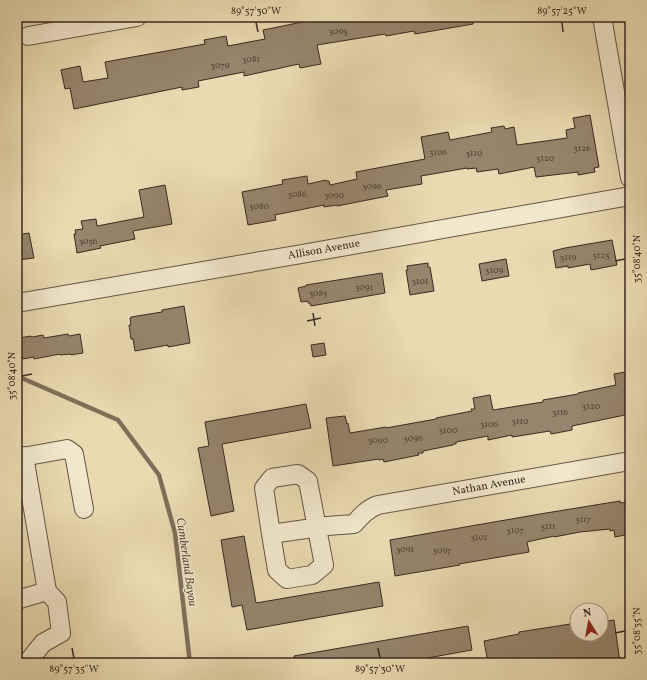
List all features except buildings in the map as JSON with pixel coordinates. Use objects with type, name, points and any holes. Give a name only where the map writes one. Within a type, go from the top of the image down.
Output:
[{"type":"street","points":[[28,36],[137,17]]},
{"type":"street","points":[[602,17],[630,178]]},
{"type":"street","name":"Allison Avenue","points":[[17,303],[630,196]]},
{"type":"street","points":[[26,663],[43,644],[61,633],[57,602],[47,591],[20,457],[67,449],[74,454],[84,509]]},
{"type":"street","name":"Nathan Avenue","points":[[317,527],[354,524],[362,514],[378,505],[630,461]]},
{"type":"street","points":[[298,474],[308,481],[324,565],[312,575],[287,578],[277,570],[271,534],[264,488],[272,478],[298,474]]},
{"type":"street","points":[[271,534],[317,527]]},
{"type":"street","points":[[17,600],[47,591]]},
{"type":"waterway","name":"Cumberland Bayou","points":[[17,376],[118,420],[159,475],[175,533],[190,663]]}]
